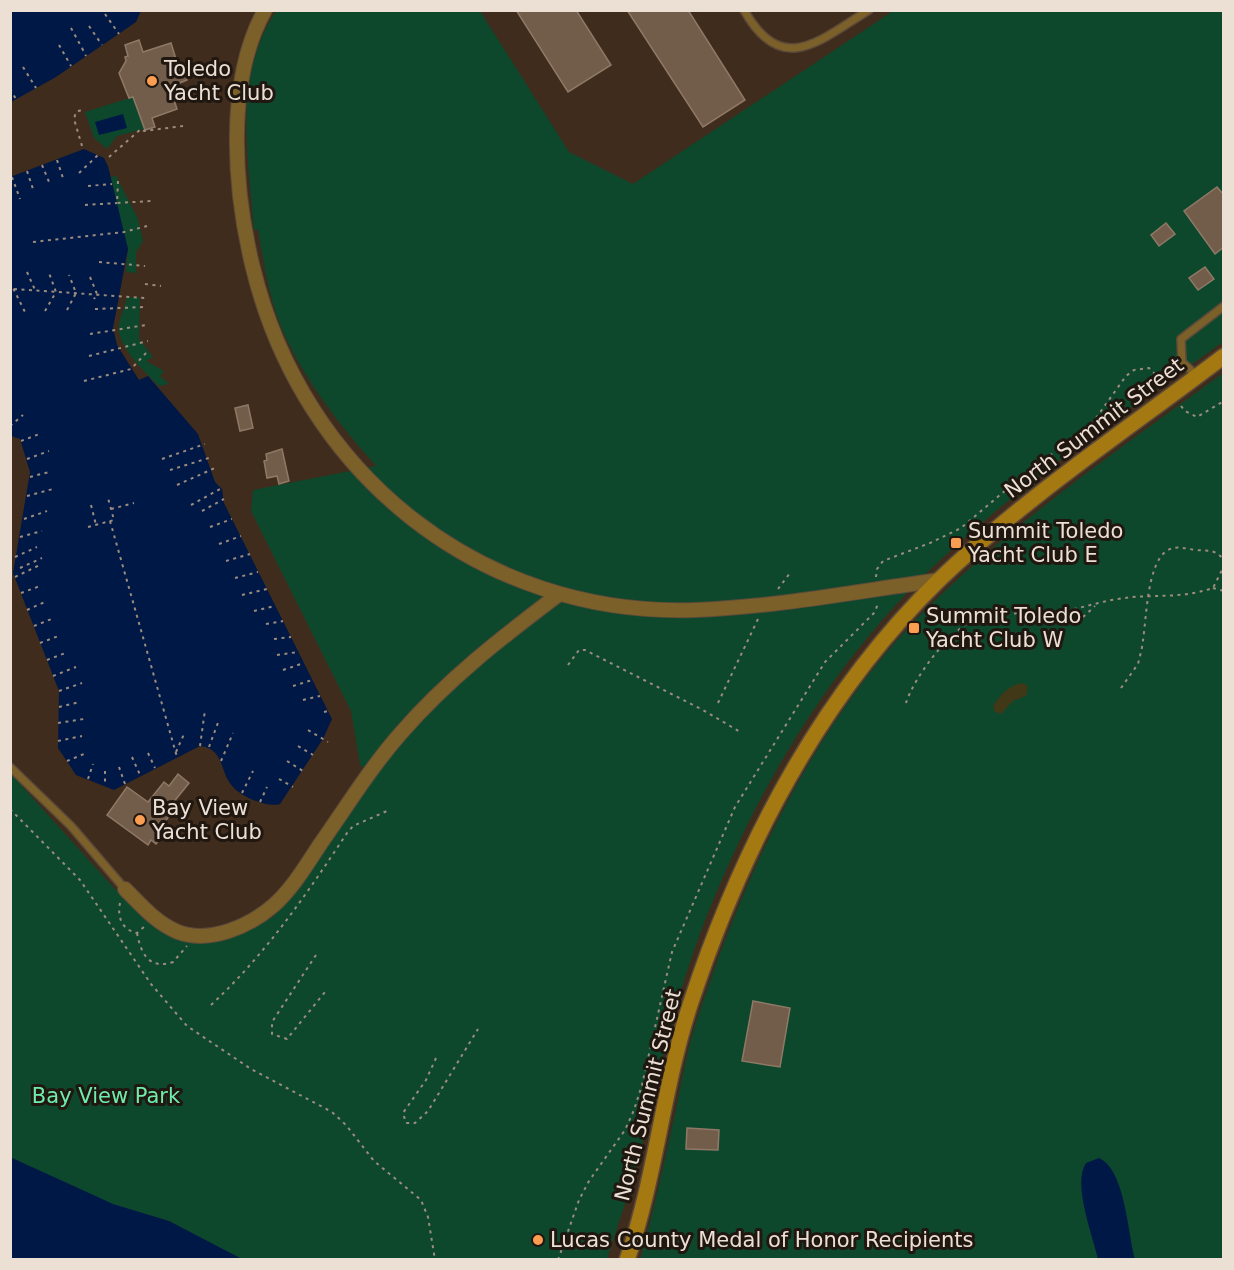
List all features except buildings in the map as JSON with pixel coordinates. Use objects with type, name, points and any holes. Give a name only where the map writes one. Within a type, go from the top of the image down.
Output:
[{"type":"main road","name":"North Summit Street","points":[[627,1260],[638,1225],[678,1041],[732,890],[778,795],[817,729],[870,657],[940,580],[1059,478],[1224,356]]},
{"type":"street","points":[[265,10],[252,37],[240,82],[237,110],[245,228],[257,286],[267,317],[295,380],[311,408],[350,460],[405,514],[456,550],[488,567],[558,595],[622,606],[694,610],[769,603],[940,580]]},
{"type":"street","points":[[125,889],[152,916],[178,932],[193,936],[208,936],[235,928],[262,914],[276,904],[298,878],[383,754],[417,714],[472,661],[558,595]]},
{"type":"lane","points":[[744,10],[756,31],[770,43],[791,49],[811,46],[869,10]]},
{"type":"lane","points":[[1197,376],[1182,362],[1181,339],[1224,306]]},
{"type":"lane","points":[[10,767],[70,826],[125,889]]},
{"type":"path","points":[[105,14],[119,34]]},
{"type":"path","points":[[89,26],[102,45]]},
{"type":"path","points":[[70,28],[87,56]]},
{"type":"path","points":[[59,45],[71,66]]},
{"type":"path","points":[[23,67],[36,88]]},
{"type":"path","points":[[10,89],[16,99]]},
{"type":"path","points":[[82,146],[74,117],[76,112],[84,109]]},
{"type":"path","points":[[109,157],[141,129],[183,126]]},
{"type":"path","points":[[79,173],[98,155]]},
{"type":"path","points":[[57,160],[63,178]]},
{"type":"path","points":[[42,165],[48,182]]},
{"type":"path","points":[[27,171],[33,189]]},
{"type":"path","points":[[12,177],[20,199]]},
{"type":"path","points":[[117,203],[118,181]]},
{"type":"path","points":[[88,186],[112,184]]},
{"type":"path","points":[[85,205],[151,201]]},
{"type":"path","points":[[33,242],[124,232],[147,226]]},
{"type":"path","points":[[99,262],[145,266]]},
{"type":"path","points":[[27,272],[35,290]]},
{"type":"path","points":[[49,273],[56,291]]},
{"type":"path","points":[[67,310],[76,293],[69,275]]},
{"type":"path","points":[[90,277],[97,294]]},
{"type":"path","points":[[10,282],[27,314]]},
{"type":"path","points":[[145,284],[161,286]]},
{"type":"path","points":[[14,289],[145,298]]},
{"type":"path","points":[[45,311],[56,291]]},
{"type":"path","points":[[94,299],[97,294]]},
{"type":"path","points":[[95,309],[144,307]]},
{"type":"path","points":[[90,334],[146,325]]},
{"type":"path","points":[[89,356],[148,341]]},
{"type":"path","points":[[84,381],[131,369],[147,352]]},
{"type":"path","points":[[558,1260],[579,1200],[626,1130],[634,1110],[642,1085],[672,952],[726,827],[758,766],[825,662],[875,612],[878,606],[877,569],[883,561],[962,528],[1026,473],[1091,425],[1126,376],[1134,370],[1141,368],[1155,372],[1185,411],[1197,417],[1224,401]]},
{"type":"path","points":[[10,426],[23,416]]},
{"type":"path","points":[[21,441],[42,433]]},
{"type":"path","points":[[162,459],[205,444]]},
{"type":"path","points":[[27,459],[49,451]]},
{"type":"path","points":[[170,470],[212,457]]},
{"type":"path","points":[[177,485],[215,468]]},
{"type":"path","points":[[30,477],[49,472]]},
{"type":"path","points":[[27,496],[53,489]]},
{"type":"path","points":[[191,504],[220,489]]},
{"type":"path","points":[[88,527],[114,520],[108,498]]},
{"type":"path","points":[[202,511],[224,499]]},
{"type":"path","points":[[111,508],[134,502]]},
{"type":"path","points":[[91,505],[96,525]]},
{"type":"path","points":[[24,519],[47,511]]},
{"type":"path","points":[[210,527],[232,519]]},
{"type":"path","points":[[110,521],[177,757]]},
{"type":"path","points":[[20,537],[42,531]]},
{"type":"path","points":[[219,544],[241,536]]},
{"type":"path","points":[[15,556],[37,547]]},
{"type":"path","points":[[1121,688],[1139,659],[1156,562],[1168,550],[1176,547],[1210,550],[1220,555],[1224,561]]},
{"type":"path","points":[[1220,555],[1224,551]]},
{"type":"path","points":[[226,561],[250,554]]},
{"type":"path","points":[[20,568],[42,558]]},
{"type":"path","points":[[15,577],[42,564]]},
{"type":"path","points":[[1213,588],[1224,566]]},
{"type":"path","points":[[235,578],[258,572]]},
{"type":"path","points":[[718,703],[748,636],[790,573]]},
{"type":"path","points":[[21,593],[40,586]]},
{"type":"path","points":[[906,703],[923,670],[958,631],[971,621],[987,617],[1063,612],[1118,599],[1179,596],[1213,588],[1224,591]]},
{"type":"path","points":[[242,595],[267,589]]},
{"type":"path","points":[[27,610],[47,602]]},
{"type":"path","points":[[1083,617],[1097,604]]},
{"type":"path","points":[[254,611],[275,606]]},
{"type":"path","points":[[34,626],[54,618]]},
{"type":"path","points":[[266,624],[283,621]]},
{"type":"path","points":[[40,643],[62,634]]},
{"type":"path","points":[[274,639],[291,637]]},
{"type":"path","points":[[568,664],[579,650],[585,650],[703,710],[742,733]]},
{"type":"path","points":[[47,660],[68,652]]},
{"type":"path","points":[[277,655],[298,652]]},
{"type":"path","points":[[283,670],[304,663]]},
{"type":"path","points":[[53,676],[76,667]]},
{"type":"path","points":[[292,686],[312,680]]},
{"type":"path","points":[[59,691],[82,683]]},
{"type":"path","points":[[303,700],[320,696]]},
{"type":"path","points":[[59,707],[80,702]]},
{"type":"path","points":[[200,746],[205,710]]},
{"type":"path","points":[[58,723],[84,719]]},
{"type":"path","points":[[209,747],[219,720]]},
{"type":"path","points":[[308,730],[328,742]]},
{"type":"path","points":[[221,762],[233,733]]},
{"type":"path","points":[[176,752],[184,734]]},
{"type":"path","points":[[58,741],[81,736]]},
{"type":"path","points":[[298,746],[313,755]]},
{"type":"path","points":[[148,753],[155,768]]},
{"type":"path","points":[[67,761],[84,754]]},
{"type":"path","points":[[132,757],[140,775]]},
{"type":"path","points":[[287,761],[303,771]]},
{"type":"path","points":[[88,779],[93,764]]},
{"type":"path","points":[[119,766],[124,784]]},
{"type":"path","points":[[105,771],[105,786]]},
{"type":"path","points":[[242,793],[253,771]]},
{"type":"path","points":[[279,779],[293,787]]},
{"type":"path","points":[[260,802],[267,787]]},
{"type":"path","points":[[10,808],[72,870],[146,977],[187,1026],[244,1065],[332,1112],[346,1125],[374,1161],[422,1200],[428,1216],[435,1260]]},
{"type":"path","points":[[211,1005],[244,975],[273,941],[353,826],[387,812]]},
{"type":"path","points":[[125,889],[119,909],[121,921],[125,928],[137,933]]},
{"type":"path","points":[[137,933],[152,916]]},
{"type":"path","points":[[137,933],[141,952],[146,960],[157,965],[173,962],[183,954],[193,936]]},
{"type":"path","points":[[316,955],[272,1022],[272,1034],[287,1039],[325,992]]},
{"type":"path","points":[[436,1058],[426,1080],[403,1113],[406,1123],[415,1123],[428,1111],[478,1029]]},
{"type":"green space","name":"Bay View Park","points":[[276,11],[480,11],[569,152],[633,184],[893,11],[1223,11],[1223,342],[1040,475],[970,533],[898,603],[827,690],[796,737],[742,836],[698,939],[673,1017],[637,1164],[607,1259],[208,1259],[11,1191],[11,774],[114,888],[173,934],[198,943],[230,936],[273,917],[373,776],[360,765],[351,711],[251,511],[253,490],[376,466],[323,401],[291,348],[282,329],[267,280],[258,230],[254,230],[247,146],[249,90],[262,36]]},
{"type":"green space","points":[[133,97],[144,129],[117,136],[107,149],[94,138],[85,112]]},
{"type":"green space","points":[[116,176],[138,219],[143,241],[136,252],[136,273],[126,272],[128,249],[110,177]]},
{"type":"green space","points":[[127,297],[140,298],[139,339],[153,357],[146,361],[164,371],[160,376],[169,384],[159,386],[133,358],[122,341],[119,324]]},
{"type":"green space","points":[[1223,373],[1223,1259],[640,1260],[690,1044],[715,967],[760,857],[816,751],[849,701],[885,654],[925,610],[960,577],[1032,515]]},
{"type":"sand","points":[[1022,683],[1028,686],[1026,696],[1013,701],[1001,714],[995,712],[993,706],[1002,694],[1009,688]]},
{"type":"water","points":[[11,10],[141,11],[136,22],[56,77],[11,102]]},
{"type":"water","points":[[123,114],[127,128],[99,135],[95,122]]},
{"type":"water","points":[[84,149],[104,158],[108,166],[128,249],[113,328],[117,345],[139,380],[148,376],[198,434],[215,482],[222,489],[224,503],[332,719],[323,739],[280,804],[262,803],[237,791],[229,781],[218,756],[208,748],[200,746],[114,790],[76,775],[58,748],[59,691],[13,573],[30,472],[20,439],[11,436],[10,177]]},
{"type":"water","points":[[10,1157],[113,1204],[169,1221],[242,1259],[11,1259]]},
{"type":"water","points":[[1099,1158],[1108,1164],[1120,1188],[1135,1259],[1098,1259],[1085,1210],[1081,1183],[1086,1163]]},
{"type":"place","name":"Toledo Yacht Club","points":[[152,81]]},
{"type":"place","name":"Summit Toledo Yacht Club E","points":[[956,543]]},
{"type":"place","name":"Summit Toledo Yacht Club W","points":[[914,628]]},
{"type":"place","name":"Bay View Yacht Club","points":[[140,820]]},
{"type":"place","name":"Lucas County Medal of Honor Recipients","points":[[538,1240]]}]
